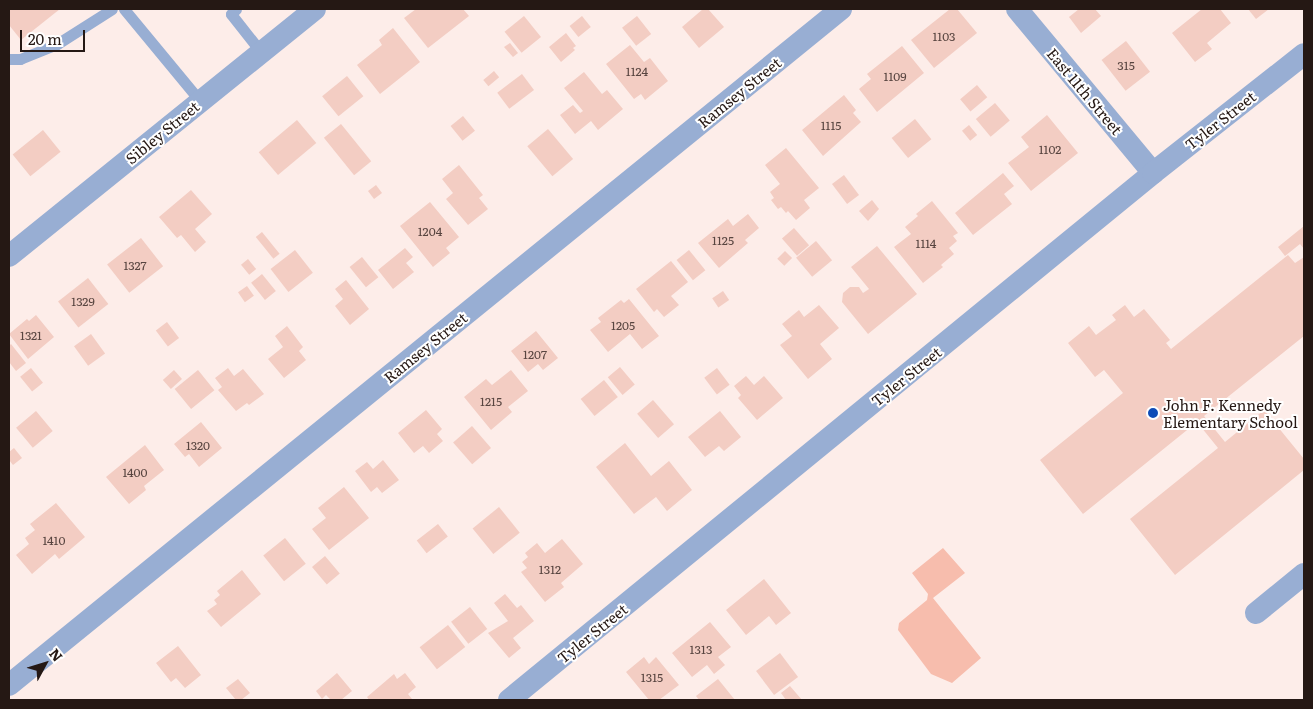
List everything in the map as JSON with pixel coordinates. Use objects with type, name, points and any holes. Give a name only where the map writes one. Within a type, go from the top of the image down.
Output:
[{"type":"street","name":"Sibley Street","points":[[9,256],[315,9]]},
{"type":"street","name":"Ramsey Street","points":[[9,685],[841,9]]},
{"type":"street","name":"East 11th Street","points":[[1017,9],[1153,172]]},
{"type":"street","name":"Tyler Street","points":[[509,700],[1153,172],[1304,54]]},
{"type":"street","points":[[1256,613],[1304,574]]},
{"type":"lane","points":[[9,58],[20,59],[57,44],[112,9]]},
{"type":"lane","points":[[124,9],[200,101]]},
{"type":"lane","points":[[230,11],[261,52]]},
{"type":"shaded area","points":[[943,548],[965,573],[933,598],[981,658],[952,683],[931,674],[898,630],[899,623],[927,600],[928,594],[912,573]]},
{"type":"building","points":[[9,9],[60,9],[21,40],[9,25]]},
{"type":"building","points":[[416,9],[463,9],[469,16],[428,48],[404,18]]},
{"type":"building","points":[[703,9],[708,9],[724,27],[699,48],[682,27]]},
{"type":"building","points":[[950,9],[957,9],[977,33],[934,68],[911,40]]},
{"type":"building","points":[[1079,9],[1095,9],[1101,16],[1081,33],[1069,17]]},
{"type":"building","points":[[1202,9],[1220,9],[1231,23],[1207,43],[1212,49],[1195,62],[1172,33]]},
{"type":"building","points":[[1248,9],[1269,9],[1256,19]]},
{"type":"building","points":[[524,16],[541,37],[522,53],[505,32]]},
{"type":"building","points":[[582,16],[591,27],[578,37],[570,26]]},
{"type":"building","points":[[637,16],[651,34],[636,46],[622,28]]},
{"type":"building","points":[[393,28],[420,62],[380,94],[357,65],[382,45],[379,40]]},
{"type":"building","points":[[566,33],[576,46],[573,48],[575,50],[561,62],[549,47]]},
{"type":"building","points":[[1126,41],[1150,72],[1126,91],[1102,60]]},
{"type":"building","points":[[510,43],[518,53],[513,57],[504,47]]},
{"type":"building","points":[[630,45],[644,62],[650,58],[668,81],[645,100],[641,94],[634,99],[606,64]]},
{"type":"building","points":[[902,46],[924,73],[877,112],[859,89],[871,79],[867,74]]},
{"type":"building","points":[[494,71],[499,77],[488,86],[483,80]]},
{"type":"building","points":[[584,72],[602,94],[607,90],[623,109],[598,130],[591,121],[575,134],[560,115],[573,105],[580,113],[583,111],[564,88]]},
{"type":"building","points":[[522,74],[534,90],[509,109],[497,93]]},
{"type":"building","points":[[347,76],[363,96],[338,116],[322,96]]},
{"type":"building","points":[[977,85],[987,97],[970,111],[960,99]]},
{"type":"building","points":[[844,95],[856,110],[853,113],[861,122],[823,156],[802,130]]},
{"type":"building","points":[[995,103],[1010,121],[991,137],[976,119]]},
{"type":"building","points":[[1047,115],[1078,153],[1031,191],[1008,163],[1029,147],[1021,137]]},
{"type":"building","points":[[463,116],[475,131],[463,141],[451,126]]},
{"type":"building","points":[[915,119],[931,139],[908,158],[892,138]]},
{"type":"building","points":[[297,120],[316,143],[278,175],[259,152]]},
{"type":"building","points":[[341,124],[371,161],[354,175],[324,138]]},
{"type":"building","points":[[969,125],[977,135],[970,141],[962,131]]},
{"type":"building","points":[[548,129],[573,159],[552,176],[527,146]]},
{"type":"building","points":[[43,130],[61,152],[30,176],[13,155]]},
{"type":"building","points":[[786,148],[819,188],[804,200],[810,208],[796,220],[788,211],[786,213],[781,207],[778,209],[771,200],[774,198],[770,192],[780,184],[765,165]]},
{"type":"building","points":[[459,165],[483,195],[479,198],[488,209],[468,225],[446,199],[453,193],[442,179]]},
{"type":"building","points":[[1003,173],[1014,186],[1004,194],[1012,204],[973,235],[955,213]]},
{"type":"building","points":[[844,175],[859,195],[847,204],[832,184]]},
{"type":"building","points":[[376,185],[382,193],[374,199],[368,191]]},
{"type":"building","points":[[191,190],[212,214],[195,229],[206,242],[195,252],[181,235],[177,238],[159,217]]},
{"type":"building","points":[[872,200],[879,209],[868,221],[859,211]]},
{"type":"building","points":[[932,201],[958,233],[953,236],[957,241],[949,248],[954,254],[941,265],[943,267],[923,283],[894,247],[911,234],[905,227],[918,216],[916,214]]},
{"type":"building","points":[[430,202],[459,237],[446,248],[450,253],[433,267],[400,226]]},
{"type":"building","points":[[748,214],[759,228],[745,240],[748,243],[719,268],[698,243],[728,219],[733,226]]},
{"type":"building","points":[[1304,226],[1304,249],[1300,244],[1285,256],[1278,247]]},
{"type":"building","points":[[794,228],[809,245],[797,256],[782,238]]},
{"type":"building","points":[[262,232],[280,254],[273,259],[256,237]]},
{"type":"building","points":[[141,238],[163,266],[129,293],[107,264]]},
{"type":"building","points":[[816,241],[832,260],[812,277],[796,258]]},
{"type":"building","points":[[877,246],[917,294],[868,334],[842,302],[843,293],[850,287],[859,287],[863,293],[869,289],[851,267]]},
{"type":"building","points":[[405,248],[413,257],[406,263],[414,272],[393,289],[378,270]]},
{"type":"building","points":[[295,250],[313,273],[288,292],[271,269]]},
{"type":"building","points":[[689,250],[705,270],[693,280],[677,260]]},
{"type":"building","points":[[785,251],[792,258],[784,266],[777,259]]},
{"type":"building","name":"John F. Kennedy Elementary School","points":[[1288,255],[1295,263],[1304,257],[1304,336],[1204,416],[1225,442],[1264,410],[1304,459],[1304,470],[1175,575],[1130,519],[1218,448],[1197,422],[1083,514],[1040,460],[1123,393],[1104,370],[1095,377],[1068,343],[1089,326],[1096,335],[1116,320],[1112,315],[1125,305],[1134,317],[1144,309],[1170,340],[1166,343],[1171,349]]},
{"type":"building","points":[[362,257],[378,277],[366,287],[350,267]]},
{"type":"building","points":[[248,259],[256,269],[249,275],[241,265]]},
{"type":"building","points":[[671,261],[688,282],[671,296],[679,305],[664,317],[657,309],[654,312],[636,289]]},
{"type":"building","points":[[262,274],[276,291],[265,300],[251,283]]},
{"type":"building","points":[[88,278],[108,304],[78,327],[58,301]]},
{"type":"building","points":[[346,280],[369,309],[350,325],[335,306],[343,299],[335,289]]},
{"type":"building","points":[[247,286],[254,296],[245,302],[238,292]]},
{"type":"building","points":[[723,291],[729,300],[718,307],[712,298]]},
{"type":"building","points":[[629,299],[659,336],[642,349],[630,334],[608,352],[590,330],[601,322],[598,318],[621,300],[624,303]]},
{"type":"building","points":[[819,305],[839,328],[820,344],[832,359],[808,379],[780,345],[792,336],[782,324],[799,310],[804,317]]},
{"type":"building","points":[[36,315],[54,337],[28,359],[9,334],[27,319],[29,321]]},
{"type":"building","points":[[167,322],[179,338],[168,346],[156,330]]},
{"type":"building","points":[[287,326],[303,347],[299,351],[306,360],[284,378],[268,359],[283,347],[275,336]]},
{"type":"building","points":[[536,331],[558,358],[543,370],[538,364],[528,372],[511,351]]},
{"type":"building","points":[[91,334],[105,353],[88,366],[74,346]]},
{"type":"building","points":[[11,344],[26,363],[16,371],[9,362],[9,346]]},
{"type":"building","points":[[620,367],[635,385],[623,395],[608,377]]},
{"type":"building","points":[[31,368],[43,383],[32,392],[20,377]]},
{"type":"building","points":[[228,368],[234,376],[243,369],[264,394],[249,405],[247,403],[236,411],[218,390],[222,387],[215,378]]},
{"type":"building","points":[[717,368],[730,385],[717,394],[704,378]]},
{"type":"building","points":[[174,370],[182,379],[171,389],[163,380]]},
{"type":"building","points":[[198,370],[214,390],[191,409],[175,389]]},
{"type":"building","points":[[511,370],[528,391],[508,407],[512,412],[491,430],[464,397],[486,379],[492,385]]},
{"type":"building","points":[[746,376],[754,385],[764,376],[783,398],[757,420],[738,398],[741,395],[734,386]]},
{"type":"building","points":[[604,380],[618,397],[595,416],[581,399]]},
{"type":"building","points":[[653,400],[674,424],[658,438],[637,414]]},
{"type":"building","points":[[426,410],[442,429],[437,434],[443,441],[429,453],[423,446],[414,453],[398,433]]},
{"type":"building","points":[[36,411],[53,431],[33,448],[16,428]]},
{"type":"building","points":[[720,411],[741,437],[724,451],[719,446],[705,457],[688,437]]},
{"type":"building","points":[[201,422],[222,448],[199,467],[189,454],[185,457],[174,444]]},
{"type":"building","points":[[472,426],[491,448],[472,464],[453,442]]},
{"type":"building","points":[[625,443],[651,476],[669,461],[692,490],[667,511],[656,497],[634,514],[596,467]]},
{"type":"building","points":[[145,445],[164,470],[144,486],[146,490],[129,504],[106,477]]},
{"type":"building","points":[[14,448],[22,458],[13,465],[9,460],[9,452]]},
{"type":"building","points":[[383,460],[399,480],[382,493],[377,487],[371,492],[355,471],[367,462],[373,469]]},
{"type":"building","points":[[344,487],[369,518],[329,550],[312,529],[326,518],[318,508]]},
{"type":"building","points":[[56,503],[85,537],[59,559],[55,554],[32,574],[16,555],[29,544],[25,538],[35,530],[30,524]]},
{"type":"building","points":[[499,507],[520,533],[493,554],[473,528]]},
{"type":"building","points":[[438,524],[448,537],[427,553],[417,541]]},
{"type":"building","points":[[285,538],[306,564],[284,581],[263,556]]},
{"type":"building","points":[[562,539],[583,564],[561,583],[564,587],[545,602],[521,572],[527,568],[522,562],[528,557],[525,553],[537,543],[545,553]]},
{"type":"building","points":[[325,556],[340,574],[327,585],[312,567]]},
{"type":"building","points":[[242,570],[261,594],[221,627],[207,611],[217,604],[214,600],[220,595],[217,591]]},
{"type":"building","points":[[764,579],[791,613],[776,625],[769,616],[746,635],[726,610]]},
{"type":"building","points":[[505,594],[517,608],[521,605],[534,621],[513,638],[521,648],[509,658],[488,633],[508,621],[494,603]]},
{"type":"building","points":[[470,607],[487,629],[468,644],[451,622]]},
{"type":"building","points":[[710,622],[731,647],[718,657],[725,665],[714,674],[707,665],[692,677],[672,653]]},
{"type":"building","points":[[448,625],[465,647],[437,669],[420,647]]},
{"type":"building","points":[[178,646],[201,675],[185,688],[176,678],[171,682],[156,663]]},
{"type":"building","points":[[780,653],[798,677],[774,695],[756,671]]},
{"type":"building","points":[[644,657],[649,664],[656,657],[679,685],[659,700],[649,700],[626,672]]},
{"type":"building","points":[[337,673],[352,691],[341,700],[331,700],[326,695],[322,699],[316,691]]},
{"type":"building","points":[[405,673],[416,687],[408,694],[412,699],[369,700],[367,697],[394,674],[397,679]]},
{"type":"building","points":[[238,679],[250,693],[241,700],[236,700],[226,688]]},
{"type":"building","points":[[718,679],[735,700],[699,700],[696,696]]},
{"type":"building","points":[[790,686],[802,700],[786,700],[781,693]]},
{"type":"place","name":"John F. Kennedy Elementary School","points":[[1153,413]]}]
